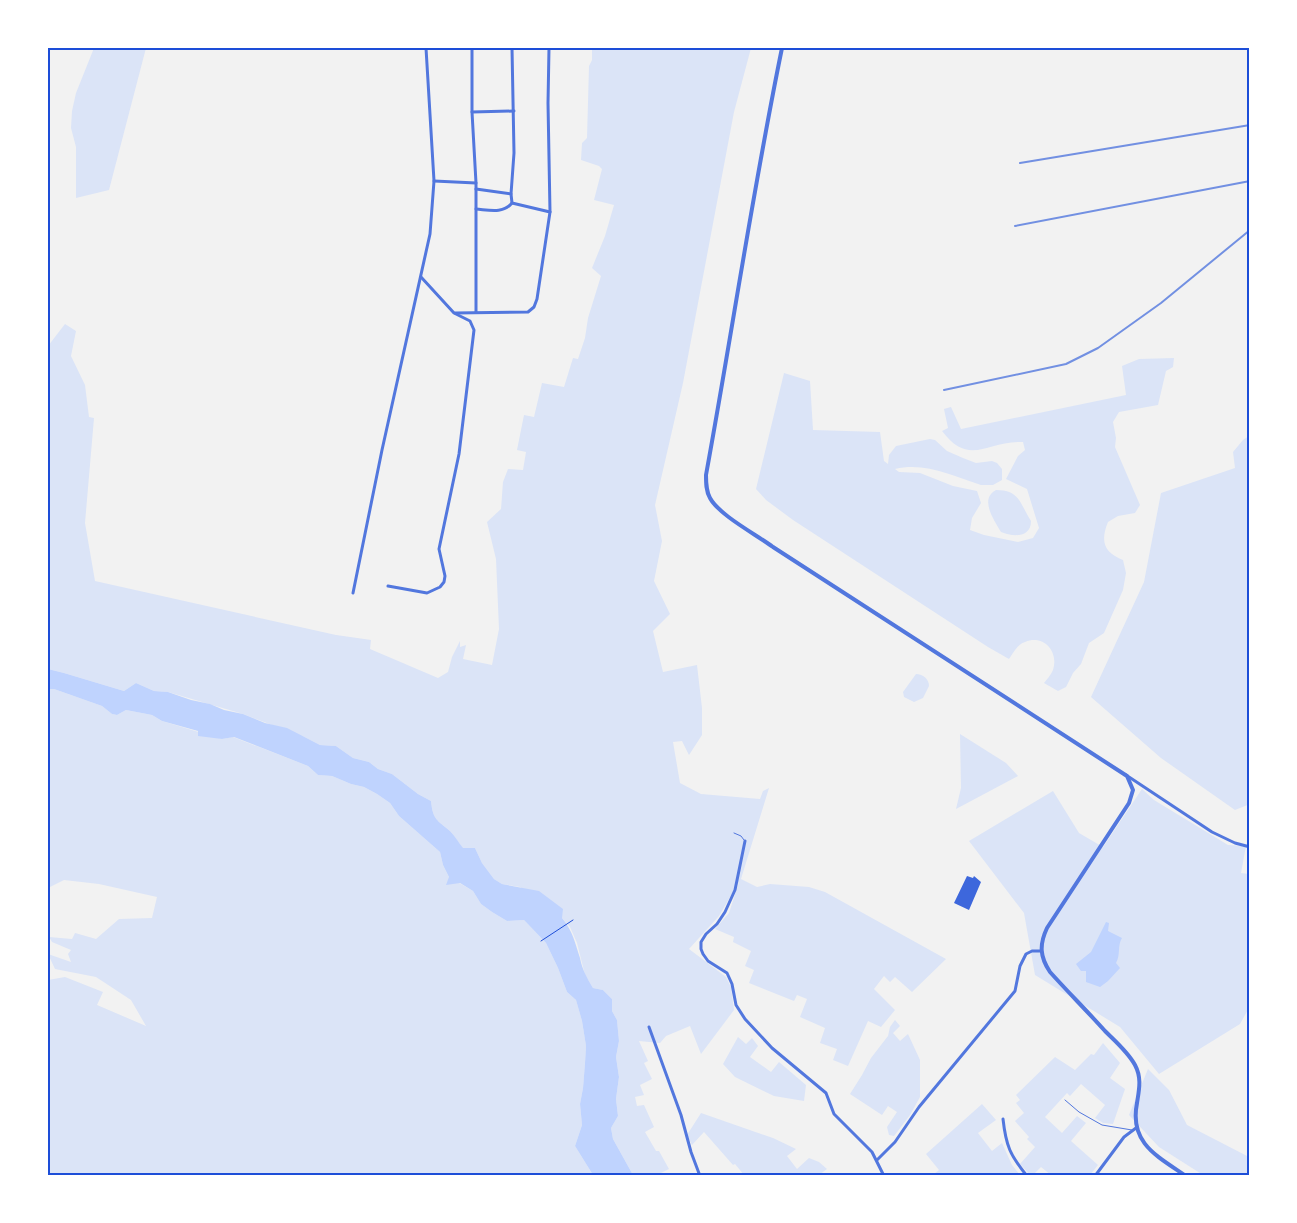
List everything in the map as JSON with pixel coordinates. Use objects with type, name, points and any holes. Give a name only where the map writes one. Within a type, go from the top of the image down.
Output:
[{"type":"street","points":[[353,593],[430,234],[434,181],[426,48]]},
{"type":"street","points":[[472,48],[472,112],[476,183],[476,312]]},
{"type":"street","points":[[476,209],[501,211],[508,208],[512,203],[514,111],[512,48]]},
{"type":"street","points":[[454,313],[528,312],[534,306],[537,299],[550,212],[549,48]]},
{"type":"street","points":[[782,48],[766,128],[706,475],[710,498],[722,512],[773,547],[1212,832],[1235,843],[1250,847]]},
{"type":"street","points":[[472,112],[514,111]]},
{"type":"street","points":[[434,181],[476,183]]},
{"type":"street","points":[[476,189],[511,194]]},
{"type":"street","points":[[512,203],[550,212]]},
{"type":"street","points":[[388,586],[427,592],[440,587],[444,582],[445,576],[439,549],[459,454],[474,330],[470,321],[454,313],[421,276]]},
{"type":"street","points":[[1122,772],[1131,782],[1132,797],[1047,928],[1042,939],[1041,951],[1043,962],[1050,972],[1135,1064],[1140,1078],[1140,1085],[1134,1129],[1151,1151],[1186,1176]]},
{"type":"street","points":[[745,841],[735,890],[726,912],[701,942],[701,949],[708,960],[727,974],[732,984],[736,1004],[745,1019],[772,1048],[826,1093],[834,1114],[872,1152],[884,1176]]},
{"type":"street","points":[[877,1160],[895,1142],[919,1107],[1015,991],[1020,966],[1026,954],[1032,951],[1041,951]]},
{"type":"street","points":[[649,1027],[681,1115],[700,1176]]},
{"type":"street","points":[[1003,1119],[1008,1148],[1014,1160],[1027,1176]]},
{"type":"street","points":[[1095,1176],[1124,1137],[1134,1129]]},
{"type":"lane","points":[[734,834],[741,836],[745,841]]},
{"type":"lane","points":[[1066,1100],[1079,1112],[1102,1125],[1134,1129]]},
{"type":"path","points":[[542,941],[573,920]]},
{"type":"shaded area","points":[[94,48],[146,48],[109,190],[76,198],[76,147],[71,128],[72,111],[76,93]]},
{"type":"shaded area","points":[[592,48],[751,48],[734,112],[683,383],[655,505],[662,541],[654,581],[670,614],[653,631],[663,672],[697,665],[702,708],[702,735],[689,755],[682,741],[673,742],[680,783],[701,794],[760,799],[763,791],[769,788],[741,879],[757,887],[770,884],[809,887],[825,892],[946,959],[912,992],[895,977],[890,982],[884,976],[874,989],[895,1010],[881,1027],[868,1021],[848,1066],[833,1060],[837,1049],[820,1043],[825,1028],[800,1017],[807,999],[797,995],[794,1001],[749,983],[754,970],[745,966],[751,951],[733,942],[734,937],[715,929],[729,913],[739,882],[719,916],[689,949],[726,977],[731,987],[734,1010],[701,1054],[690,1026],[666,1036],[660,1043],[639,1041],[648,1061],[644,1063],[652,1079],[640,1085],[644,1095],[635,1097],[637,1106],[644,1105],[654,1127],[645,1132],[669,1169],[661,1173],[662,1175],[633,1175],[613,1139],[611,1128],[618,1116],[616,1099],[619,1077],[616,1057],[619,1041],[617,1020],[612,1011],[612,999],[603,990],[593,988],[585,975],[577,943],[570,927],[562,918],[520,887],[502,884],[494,879],[482,863],[475,848],[463,849],[452,833],[436,819],[431,801],[418,794],[392,774],[378,769],[369,762],[353,758],[336,746],[320,745],[243,714],[168,692],[154,691],[136,683],[124,691],[48,669],[48,346],[65,324],[76,331],[71,356],[85,385],[89,417],[94,418],[85,523],[95,581],[336,635],[371,640],[370,649],[438,678],[448,672],[452,657],[460,641],[460,647],[466,645],[463,659],[492,665],[499,629],[496,559],[487,522],[501,509],[503,482],[508,469],[523,470],[526,452],[517,450],[524,415],[534,417],[542,383],[564,387],[573,358],[578,359],[601,276],[592,268],[605,236],[614,205],[594,200],[602,169],[599,166],[581,160],[582,143],[587,138],[589,66],[592,60]]},
{"type":"shaded area","points":[[1174,358],[1173,367],[1166,371],[1158,405],[1119,412],[1113,422],[1116,438],[1115,447],[1140,505],[1135,513],[1118,516],[1108,522],[1104,535],[1105,546],[1108,550],[1123,560],[1126,573],[1123,590],[1104,633],[1089,643],[1081,664],[1073,673],[1066,687],[1058,691],[1044,683],[1052,672],[1054,657],[1052,651],[1044,643],[1032,640],[1022,643],[1009,659],[793,520],[766,500],[756,489],[784,373],[810,381],[813,430],[880,432],[884,461],[888,464],[889,455],[896,446],[930,439],[935,440],[947,451],[976,463],[992,461],[997,463],[1002,469],[1002,480],[993,485],[981,485],[949,474],[917,467],[895,469],[899,472],[920,473],[953,486],[977,491],[981,503],[972,518],[970,530],[1018,542],[1033,538],[1039,528],[1027,489],[1006,479],[1018,456],[1025,450],[1023,442],[1010,442],[980,450],[961,448],[952,442],[942,431],[948,428],[944,409],[951,407],[961,429],[1126,395],[1122,366],[1139,359]]},
{"type":"shaded area","points":[[1249,436],[1250,804],[1235,810],[1161,758],[1091,697],[1144,582],[1161,493],[1235,468],[1233,452]]},
{"type":"shaded area","points":[[996,490],[1010,492],[1015,495],[1031,521],[1028,531],[1020,535],[1001,532],[988,504],[991,494]]},
{"type":"shaded area","points":[[916,674],[925,677],[929,686],[923,698],[914,702],[904,697],[903,692]]},
{"type":"shaded area","points":[[48,689],[54,689],[102,706],[112,714],[117,715],[126,710],[152,715],[162,721],[222,739],[233,737],[308,766],[318,775],[332,776],[364,787],[390,803],[399,816],[440,852],[443,865],[449,877],[473,891],[481,904],[507,921],[524,920],[546,943],[567,992],[576,1000],[582,1021],[586,1046],[580,1104],[582,1125],[575,1146],[593,1175],[48,1175],[48,980],[65,977],[103,992],[97,1005],[146,1026],[131,1000],[96,977],[55,969],[48,954],[71,962],[68,954],[71,950],[52,942],[49,937],[72,939],[75,933],[96,939],[119,919],[152,918],[157,897],[99,884],[64,880],[48,888]]},
{"type":"shaded area","points":[[960,734],[1006,763],[1018,776],[956,809],[961,788]]},
{"type":"shaded area","points":[[1142,789],[1154,800],[1228,845],[1246,846],[1241,873],[1249,874],[1250,1006],[1240,1024],[1159,1074],[1120,1027],[1035,975],[1024,913],[969,841],[1053,791],[1079,833],[1103,847]]},
{"type":"shaded area","points":[[895,1020],[900,1026],[893,1033],[900,1041],[908,1034],[920,1060],[920,1097],[910,1115],[894,1136],[889,1135],[887,1127],[897,1112],[888,1106],[882,1115],[850,1094],[871,1058],[888,1036],[890,1027]]},
{"type":"shaded area","points":[[738,1037],[746,1044],[752,1038],[758,1046],[750,1057],[771,1072],[779,1062],[806,1085],[804,1101],[774,1096],[735,1077],[723,1064]]},
{"type":"shaded area","points":[[1103,1043],[1120,1063],[1110,1078],[1125,1089],[1113,1124],[1103,1123],[1095,1118],[1105,1105],[1081,1084],[1070,1096],[1067,1093],[1045,1117],[1062,1133],[1077,1116],[1086,1123],[1071,1141],[1098,1165],[1090,1175],[1051,1175],[1041,1167],[1033,1175],[1030,1175],[1020,1164],[1035,1147],[1015,1121],[1024,1113],[1016,1103],[1020,1100],[1016,1095],[1055,1057],[1075,1070],[1091,1054],[1094,1055]]},
{"type":"shaded area","points":[[1148,1069],[1169,1090],[1187,1125],[1249,1157],[1249,1175],[1203,1175],[1159,1147],[1129,1115]]},
{"type":"shaded area","points":[[982,1104],[996,1120],[978,1133],[992,1151],[1002,1143],[1012,1165],[1020,1175],[933,1175],[939,1170],[926,1154]]},
{"type":"shaded area","points":[[701,1113],[773,1138],[796,1149],[787,1156],[797,1169],[809,1158],[819,1162],[827,1169],[819,1175],[744,1175],[704,1132],[692,1145],[687,1135]]},
{"type":"water","points":[[48,669],[124,691],[136,683],[154,691],[168,692],[224,710],[243,714],[265,723],[287,728],[320,745],[336,746],[353,758],[369,762],[378,769],[392,774],[418,794],[431,801],[436,819],[452,833],[463,848],[475,848],[482,863],[494,879],[502,884],[539,891],[563,909],[562,918],[571,932],[589,981],[593,988],[603,990],[612,999],[612,1011],[617,1020],[619,1041],[616,1057],[619,1077],[616,1099],[618,1116],[611,1128],[613,1139],[633,1175],[593,1175],[575,1146],[582,1125],[580,1104],[586,1046],[576,1000],[567,992],[546,943],[524,920],[507,921],[481,904],[473,891],[460,883],[446,885],[449,877],[443,865],[440,852],[399,816],[390,803],[364,787],[332,776],[318,775],[308,766],[234,737],[222,739],[198,736],[198,731],[162,721],[152,715],[126,710],[117,715],[112,714],[102,706],[54,689],[48,689]]},
{"type":"water","points":[[1106,922],[1109,923],[1108,931],[1122,938],[1116,963],[1120,968],[1100,987],[1086,982],[1086,971],[1081,971],[1076,964],[1091,952]]},
{"type":"building","points":[[967,876],[973,878],[974,876],[981,882],[969,910],[954,903]]},
{"type":"railway","points":[[1020,163],[1250,125]]},
{"type":"railway","points":[[1015,226],[1250,181]]},
{"type":"railway","points":[[944,390],[1066,364],[1098,348],[1161,303],[1250,230]]}]
